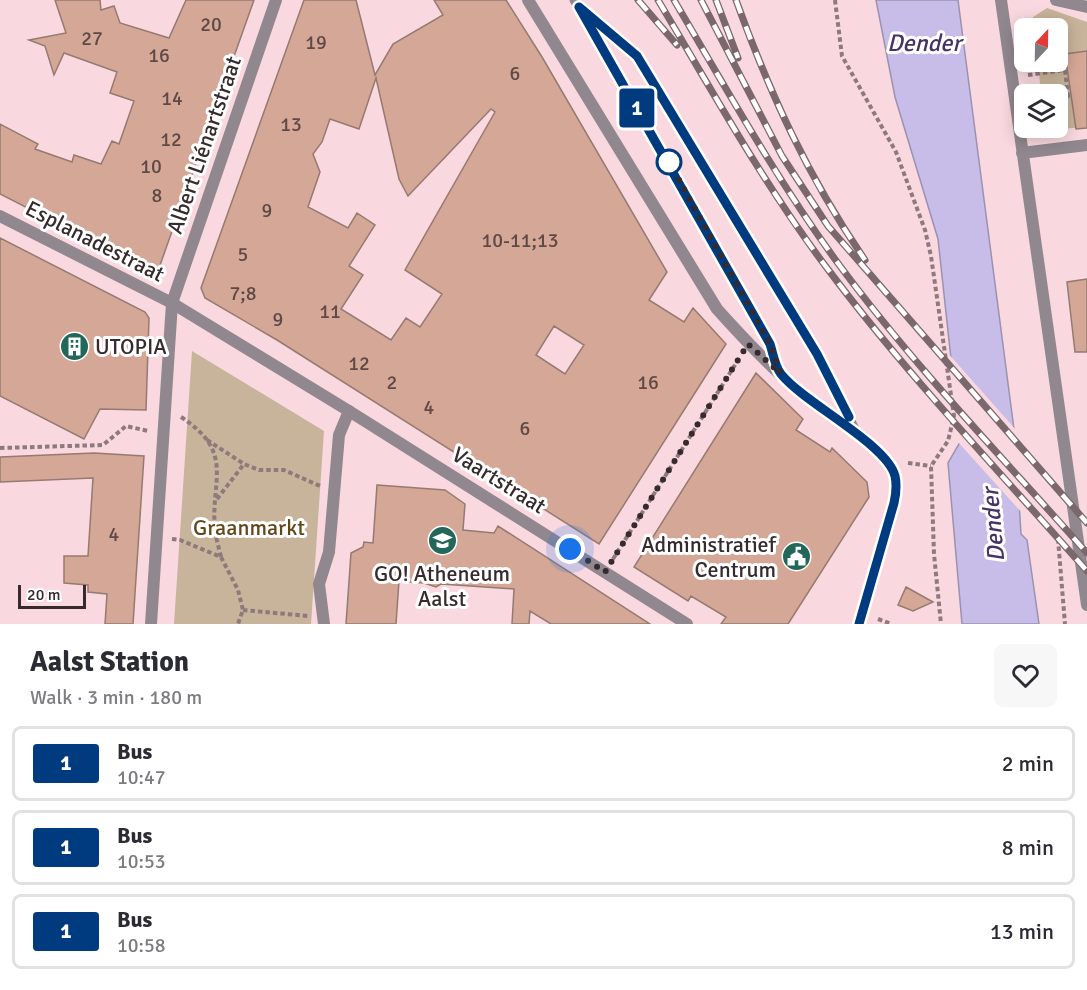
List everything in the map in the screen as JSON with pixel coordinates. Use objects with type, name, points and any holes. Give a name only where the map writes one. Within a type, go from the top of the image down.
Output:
[{"type":"street","name":"Albert Liénartstraat","points":[[171,303],[276,0]]},
{"type":"street","points":[[528,0],[711,300],[748,344],[799,391],[859,435],[886,460],[895,474],[897,491],[859,624]]},
{"type":"street","points":[[1001,0],[1087,605]]},
{"type":"street","points":[[1056,0],[1087,7]]},
{"type":"street","points":[[1022,153],[1087,145]]},
{"type":"street","name":"Esplanadestraat","points":[[0,216],[171,303]]},
{"type":"street","points":[[151,624],[171,303],[349,411],[339,435],[329,552],[319,584],[325,621]]},
{"type":"street","name":"Vaartstraat","points":[[349,411],[687,624]]},
{"type":"lane","points":[[577,3],[637,56],[794,315],[859,435]]},
{"type":"lane","points":[[577,3],[770,344],[780,373]]},
{"type":"path","points":[[835,0],[842,56],[896,152],[925,230],[931,256],[954,416],[948,441],[931,466],[934,554],[940,624]]},
{"type":"path","points":[[1012,77],[1065,70],[1067,84]]},
{"type":"path","points":[[605,572],[748,344]]},
{"type":"path","points":[[166,407],[187,421],[202,436],[212,448],[218,465],[219,485],[215,502],[215,530],[221,557],[238,590],[243,610],[238,624]]},
{"type":"path","points":[[0,448],[103,445],[126,426],[164,434]]},
{"type":"path","points":[[202,436],[244,464],[259,470],[284,470],[335,492]]},
{"type":"path","points":[[215,502],[244,464]]},
{"type":"path","points":[[157,538],[180,540],[221,557]]},
{"type":"path","points":[[243,610],[325,621]]},
{"type":"path","points":[[873,618],[891,624]]},
{"type":"green space","points":[[1047,8],[1087,22],[1087,127],[1068,128],[1068,84],[1040,84],[1039,72],[1068,72],[1068,18],[1033,17]]},
{"type":"green space","name":"Graanmarkt","points":[[192,351],[324,431],[311,624],[174,624]]},
{"type":"water","name":"Dender","points":[[876,0],[958,0],[1015,437],[1021,534],[1027,540],[1039,624],[962,624],[948,463],[960,442],[938,239],[895,97]]},
{"type":"pier","points":[[946,351],[1017,431],[1023,514],[957,441]]},
{"type":"building","points":[[55,0],[100,0],[101,10],[114,6],[120,23],[169,38],[186,0],[254,0],[159,268],[153,266],[151,271],[0,194],[0,124],[38,144],[35,149],[72,162],[74,155],[101,164],[112,141],[119,144],[134,101],[110,93],[117,72],[64,53],[54,75],[45,46],[29,40],[66,33]]},
{"type":"building","points":[[304,0],[356,0],[375,75],[393,44],[443,15],[434,0],[506,0],[542,57],[667,272],[649,300],[684,322],[693,308],[726,344],[599,544],[277,340],[205,298],[201,288]],"holes":[[[376,78],[399,179],[408,196],[491,109],[495,112],[405,270],[442,294],[420,327],[406,318],[391,340],[341,309],[363,275],[349,266],[375,225],[357,213],[348,228],[308,207],[320,172],[313,154],[322,142],[330,119],[359,129]],[[554,326],[584,345],[565,374],[536,355]]]},
{"type":"building","points":[[1087,51],[1087,128],[1076,129],[1068,72],[1068,54]]},
{"type":"building","name":"UTOPIA","points":[[0,238],[145,312],[149,318],[146,410],[100,409],[84,439],[0,396]]},
{"type":"building","points":[[1087,279],[1087,352],[1075,352],[1067,282]]},
{"type":"building","points":[[756,373],[803,419],[796,430],[830,452],[832,448],[867,482],[869,497],[788,624],[721,624],[726,617],[691,596],[688,601],[634,567]]},
{"type":"building","points":[[94,453],[144,456],[133,624],[105,624],[107,594],[88,592],[88,585],[64,583],[64,556],[88,556],[93,478],[0,482],[0,457]]},
{"type":"building","name":"GO! Atheneum Aalst","points":[[377,485],[445,490],[465,504],[463,530],[494,533],[498,526],[650,624],[551,624],[530,611],[529,624],[512,624],[514,589],[441,584],[436,587],[424,583],[399,581],[396,624],[346,624],[351,553],[363,547],[364,542],[373,543]]},
{"type":"building","points":[[906,587],[933,602],[913,611],[898,605]]},
{"type":"railway","points":[[638,0],[677,45]]},
{"type":"railway","points":[[658,0],[783,207],[830,272],[923,387],[1087,571]]},
{"type":"railway","points":[[674,0],[774,169],[840,266],[929,376],[1087,553]]},
{"type":"railway","points":[[701,0],[782,156],[828,226],[1087,523]]},
{"type":"railway","points":[[716,0],[738,58]]},
{"type":"railway","points":[[736,0],[762,69],[792,134],[826,198],[865,260]]},
{"type":"bus line","name":"1","points":[[849,417],[817,354],[637,56],[579,7],[770,344],[780,373],[799,391],[859,435],[886,460],[895,474],[897,491],[859,624]]},
{"type":"place","name":"UTOPIA","points":[[74,346]]},
{"type":"place","name":"GO! Atheneum Aalst","points":[[442,541]]},
{"type":"place","name":"Administratief Centrum","points":[[797,557]]},
{"type":"route","points":[[570,549],[605,572],[748,344],[780,373],[770,344],[669,162]]}]
